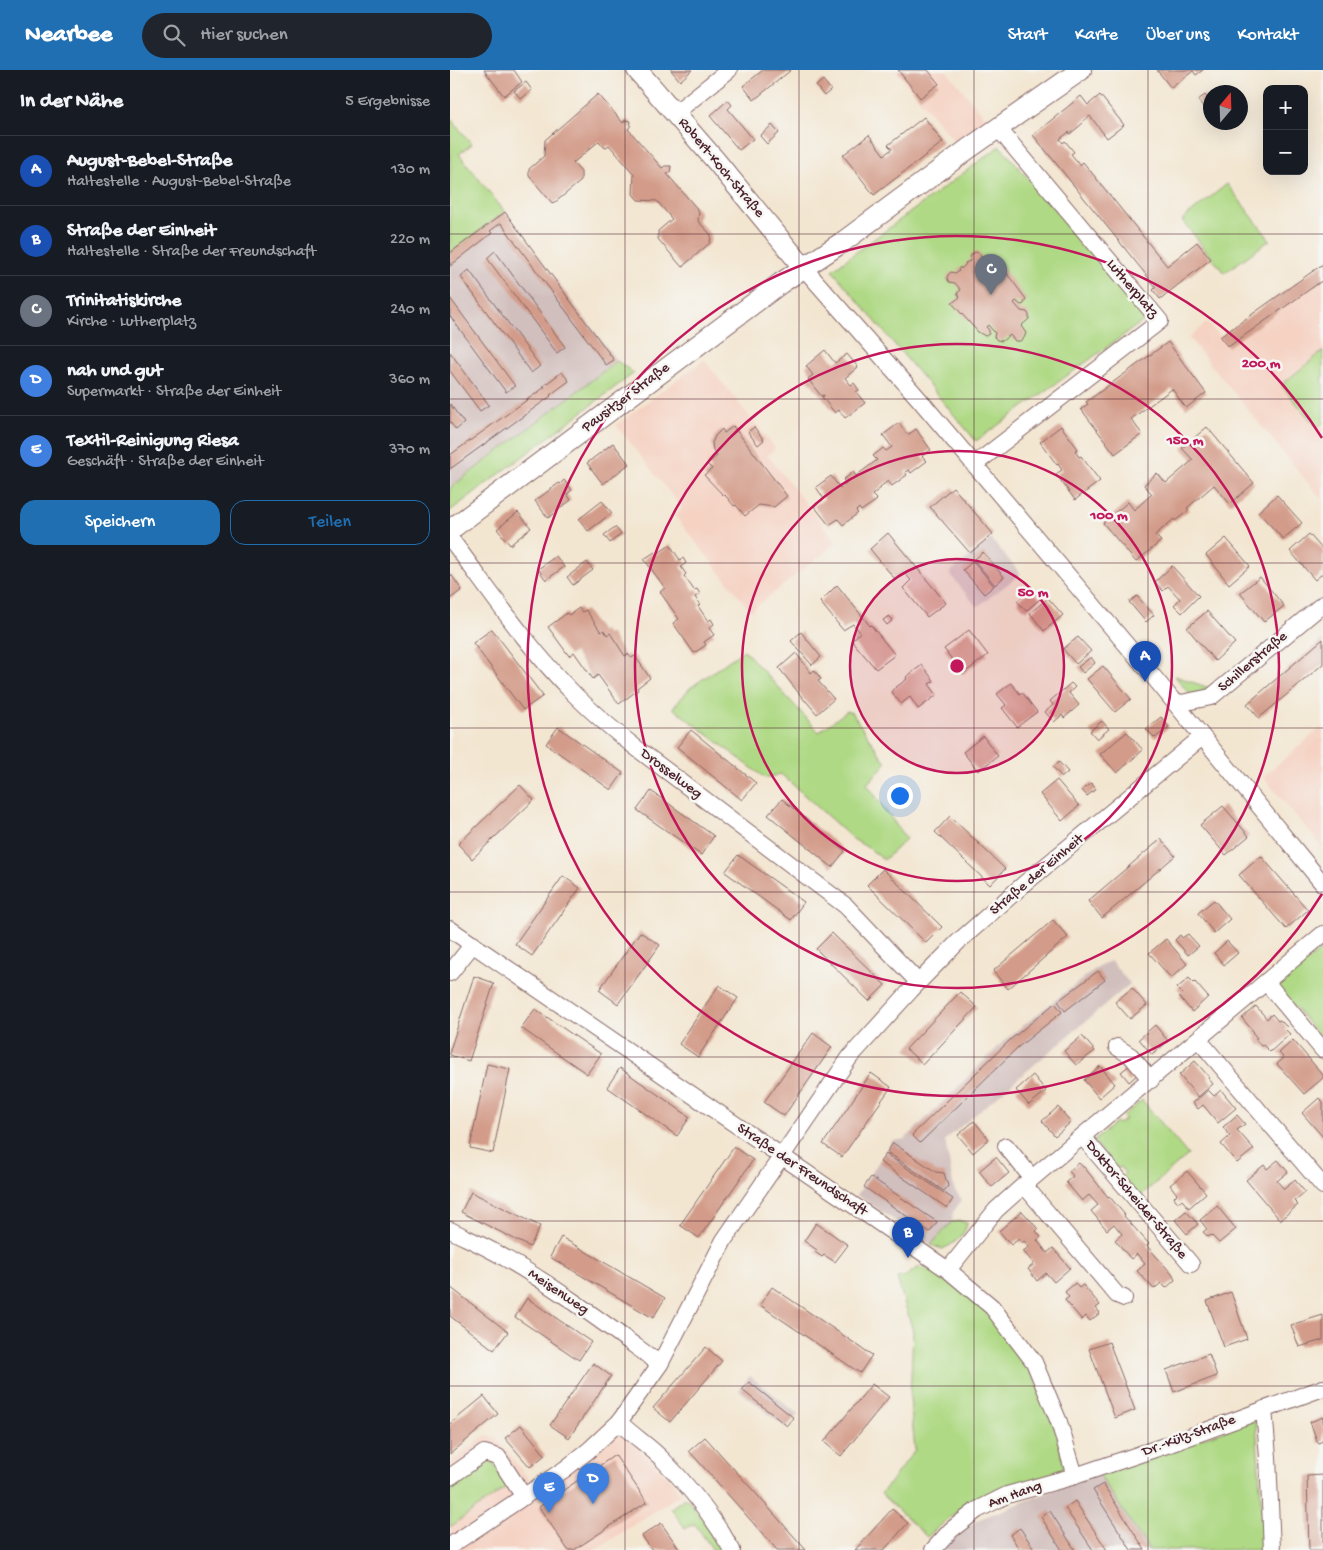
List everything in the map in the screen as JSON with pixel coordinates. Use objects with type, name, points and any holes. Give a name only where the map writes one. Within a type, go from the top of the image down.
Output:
[{"type":"street","name":"Robert-Koch-Straße","points":[[637,70],[716,161],[803,267]]},
{"type":"street","points":[[674,113],[729,70]]},
{"type":"street","points":[[1081,70],[968,149],[844,241],[803,267],[974,465],[1176,704],[1323,884]]},
{"type":"street","name":"Lutherplatz","points":[[974,465],[1160,321],[998,128]]},
{"type":"street","name":"Pausitzer Straße","points":[[450,530],[803,267]]},
{"type":"street","name":"Drosselweg","points":[[450,538],[522,634],[552,670],[600,719],[634,747],[846,906],[918,982]]},
{"type":"street","name":"Schillerstraße","points":[[1176,704],[1211,697],[1323,604]]},
{"type":"street","name":"Straße der Einheit","points":[[450,1546],[565,1469],[619,1422],[660,1364],[724,1240],[781,1156],[850,1058],[918,982],[959,941],[1034,875],[1202,737]]},
{"type":"street","name":"Straße der Freundschaft","points":[[450,929],[948,1270],[992,1307],[1034,1362],[1059,1422],[1075,1476]]},
{"type":"street","name":"Doktor-Scheider-Straße","points":[[948,1270],[996,1210],[1323,934]]},
{"type":"street","points":[[450,974],[473,944]]},
{"type":"street","points":[[1266,982],[1323,1050]]},
{"type":"street","points":[[1198,1039],[1323,1186]]},
{"type":"street","points":[[1117,1047],[1132,1056],[1151,1080]]},
{"type":"street","name":"Doktor-Scheider-Straße","points":[[1082,1136],[1191,1264]]},
{"type":"street","points":[[1006,1146],[1028,1182],[1117,1295],[1124,1298]]},
{"type":"street","name":"Meisenweg","points":[[450,1230],[520,1267],[565,1296],[660,1364]]},
{"type":"street","name":"Dr.-Külz-Straße","points":[[1054,1482],[1167,1445],[1323,1388]]},
{"type":"street","points":[[1264,1409],[1272,1550]]},
{"type":"street","points":[[619,1422],[662,1459],[700,1501],[732,1550]]},
{"type":"street","points":[[450,1477],[484,1453],[498,1457],[519,1500]]},
{"type":"street","name":"Am Hang","points":[[932,1550],[951,1530],[978,1510],[1007,1495],[1054,1482]]},
{"type":"shaded area","points":[[895,70],[946,70],[985,117],[955,142]]},
{"type":"shaded area","points":[[505,212],[617,361],[450,488],[450,253]]},
{"type":"shaded area","points":[[1323,280],[1323,501],[1189,338],[1207,322],[1228,347]]},
{"type":"shaded area","points":[[704,360],[775,448],[767,455],[837,542],[751,611],[674,515],[682,508],[616,425]]},
{"type":"shaded area","points":[[991,539],[1021,574],[977,607],[949,573]]},
{"type":"shaded area","points":[[1323,726],[1323,848],[1263,777]]},
{"type":"shaded area","points":[[1111,961],[1130,984],[945,1140],[954,1189],[962,1200],[953,1212],[952,1222],[935,1242],[931,1245],[857,1195],[892,1141],[905,1139],[1007,1038],[1100,965]]},
{"type":"shaded area","points":[[750,1376],[798,1414],[786,1428],[739,1390]]},
{"type":"shaded area","points":[[608,1420],[670,1479],[681,1494],[595,1550],[450,1550],[450,1463],[486,1435],[496,1438],[530,1480],[555,1468]]},
{"type":"shaded area","points":[[1098,1473],[1149,1550],[941,1550],[977,1520]]},
{"type":"green space","points":[[450,118],[472,144],[459,154],[505,212],[450,253]]},
{"type":"green space","points":[[1000,146],[1149,317],[976,441],[832,270]]},
{"type":"green space","points":[[1227,184],[1270,240],[1224,273],[1182,220]]},
{"type":"green space","points":[[1323,351],[1323,423],[1317,428],[1281,385]]},
{"type":"green space","points":[[617,361],[634,373],[450,511],[450,488]]},
{"type":"green space","points":[[744,650],[819,732],[847,711],[852,713],[886,763],[867,784],[906,839],[884,860],[853,839],[781,774],[765,778],[673,708],[690,688]]},
{"type":"green space","points":[[1175,676],[1212,689],[1190,695]]},
{"type":"green space","points":[[1323,948],[1323,1041],[1277,986]]},
{"type":"green space","points":[[1142,1100],[1188,1155],[1139,1197],[1122,1176],[1125,1173],[1120,1167],[1116,1170],[1094,1141],[1116,1122],[1119,1124],[1125,1119],[1123,1116]]},
{"type":"green space","points":[[961,1221],[967,1223],[966,1227],[962,1235],[954,1242],[942,1249],[931,1245],[952,1222]]},
{"type":"green space","points":[[919,1267],[944,1274],[994,1316],[1032,1373],[1058,1436],[1064,1467],[1060,1474],[996,1489],[964,1506],[927,1537],[881,1494],[915,1450],[910,1399],[913,1331],[897,1278],[906,1276]]},
{"type":"green space","points":[[1256,1420],[1264,1550],[1149,1550],[1098,1473]]},
{"type":"green space","points":[[488,1461],[492,1461],[508,1483],[507,1487],[450,1527],[450,1490]]},
{"type":"green space","points":[[685,1498],[715,1534],[724,1550],[713,1550],[695,1524],[685,1528],[671,1508]]},
{"type":"building","points":[[484,70],[514,70],[522,82],[504,96]]},
{"type":"building","points":[[671,70],[692,70],[680,81]]},
{"type":"building","points":[[763,70],[791,70],[754,100],[743,86]]},
{"type":"building","points":[[898,70],[928,70],[939,84],[920,98]]},
{"type":"building","points":[[1157,70],[1203,70],[1196,75],[1193,71],[1171,88]]},
{"type":"building","points":[[823,80],[831,90],[824,96],[816,86]]},
{"type":"building","points":[[526,82],[532,90],[521,99],[514,91]]},
{"type":"building","points":[[598,94],[623,123],[625,120],[631,121],[628,129],[662,168],[671,166],[670,172],[667,174],[699,211],[698,221],[711,235],[710,243],[682,267],[658,239],[658,231],[672,219],[657,201],[638,200],[633,194],[634,174],[609,145],[605,148],[599,141],[573,163],[581,172],[581,181],[553,204],[529,176],[529,169],[544,156],[545,140]]},
{"type":"building","points":[[1100,95],[1124,125],[1107,138],[1090,116],[1070,134],[1069,132],[1060,139],[1063,143],[1065,141],[1074,152],[1071,154],[1080,165],[1083,162],[1167,266],[1197,242],[1211,259],[1160,299],[1153,290],[1156,287],[1033,135],[1081,96],[1088,105]]},
{"type":"building","points":[[1203,96],[1203,107],[1198,100]]},
{"type":"building","points":[[728,100],[732,105],[728,109],[753,139],[739,150],[710,116]]},
{"type":"building","points":[[924,117],[943,142],[874,195],[843,155],[869,135],[884,155],[892,149],[888,145]]},
{"type":"building","points":[[772,125],[779,133],[767,144],[760,136]]},
{"type":"building","points":[[505,212],[614,360],[606,365],[501,223],[490,231],[492,233],[450,266],[450,253]]},
{"type":"building","points":[[495,251],[565,347],[557,353],[487,258]]},
{"type":"building","points":[[975,252],[979,253],[981,259],[988,267],[991,265],[994,268],[999,263],[1026,299],[1024,304],[1021,305],[1016,301],[1014,303],[1021,311],[1027,312],[1029,315],[1029,319],[1021,326],[1026,333],[1020,341],[1015,341],[1010,335],[1002,341],[997,340],[994,337],[995,333],[988,325],[986,327],[989,330],[989,334],[985,336],[978,332],[952,303],[960,297],[957,293],[961,290],[955,283],[949,282],[948,275],[951,272],[959,271],[958,269],[960,267],[961,269],[965,263],[970,261],[971,255]]},
{"type":"building","points":[[1323,264],[1323,280],[1228,347],[1220,337]]},
{"type":"building","points":[[469,270],[540,366],[531,373],[461,277]]},
{"type":"building","points":[[450,298],[515,386],[506,392],[450,316]]},
{"type":"building","points":[[1168,342],[1206,393],[1186,408],[1172,389],[1131,419],[1142,434],[1115,454],[1081,409],[1088,404],[1086,402]]},
{"type":"building","points":[[825,350],[835,363],[847,354],[858,367],[845,378],[851,385],[854,383],[859,390],[856,392],[865,403],[845,418],[839,410],[835,413],[822,397],[824,395],[821,396],[808,379],[813,375],[806,366]]},
{"type":"building","points":[[450,352],[489,405],[480,411],[450,371]]},
{"type":"building","points":[[562,372],[569,381],[450,469],[450,455],[545,387],[543,386]]},
{"type":"building","points":[[450,404],[464,423],[456,430],[450,422]]},
{"type":"building","points":[[899,423],[908,435],[916,429],[931,450],[922,456],[927,461],[911,473],[909,470],[905,472],[907,475],[892,486],[888,481],[880,487],[872,495],[877,500],[861,511],[859,508],[856,511],[858,513],[843,525],[838,519],[829,525],[814,506],[824,499],[816,487],[831,476],[840,488],[846,483],[843,480],[853,472],[856,476],[877,460],[873,456],[883,448],[886,451],[892,447],[883,435]]},
{"type":"building","points":[[733,426],[787,496],[774,507],[759,505],[745,516],[704,475],[712,469],[707,464],[717,456],[713,450],[712,443],[715,436],[722,429],[724,433]]},
{"type":"building","points":[[1061,426],[1078,449],[1075,451],[1079,457],[1081,456],[1100,481],[1075,500],[1056,474],[1062,470],[1040,442]]},
{"type":"building","points":[[754,427],[764,440],[758,445],[748,432]]},
{"type":"building","points":[[1207,427],[1254,483],[1230,504],[1214,485],[1187,508],[1189,510],[1175,521],[1174,519],[1155,535],[1161,541],[1136,562],[1103,523],[1128,502],[1134,510],[1152,494],[1144,485],[1157,473],[1166,483],[1193,460],[1182,448]]},
{"type":"building","points":[[613,443],[629,464],[603,484],[587,463]]},
{"type":"building","points":[[564,480],[572,490],[567,494],[571,500],[548,518],[535,501]]},
{"type":"building","points":[[953,487],[993,534],[970,553],[930,507]]},
{"type":"building","points":[[1277,495],[1302,523],[1283,539],[1258,512]]},
{"type":"building","points":[[602,501],[612,513],[588,531],[579,519]]},
{"type":"building","points":[[518,512],[531,528],[510,545],[497,529]]},
{"type":"building","points":[[615,527],[621,534],[610,543],[604,535]]},
{"type":"building","points":[[888,533],[946,603],[927,617],[903,588],[911,580],[904,572],[894,578],[870,549]]},
{"type":"building","points":[[1309,534],[1323,550],[1323,573],[1315,580],[1290,551]]},
{"type":"building","points":[[1226,538],[1250,566],[1229,584],[1206,555]]},
{"type":"building","points":[[670,545],[680,560],[683,558],[686,563],[681,567],[686,574],[684,576],[694,590],[697,589],[700,594],[695,597],[700,605],[698,606],[708,621],[711,619],[714,624],[709,628],[714,635],[704,642],[706,645],[694,653],[673,623],[679,619],[660,592],[665,588],[644,559],[655,552],[657,554]]},
{"type":"building","points":[[983,552],[1004,577],[995,585],[974,560]]},
{"type":"building","points":[[556,556],[564,567],[546,580],[538,569]]},
{"type":"building","points":[[973,561],[994,586],[984,594],[963,570]]},
{"type":"building","points":[[587,562],[593,570],[573,585],[567,577]]},
{"type":"building","points":[[1172,566],[1199,596],[1182,613],[1174,605],[1180,599],[1168,586],[1163,591],[1155,582]]},
{"type":"building","points":[[450,573],[462,590],[450,599]]},
{"type":"building","points":[[1260,577],[1284,606],[1264,622],[1240,593]]},
{"type":"building","points":[[837,585],[895,655],[876,669],[852,641],[860,632],[853,624],[843,630],[820,602]]},
{"type":"building","points":[[1032,589],[1040,599],[1026,611],[1017,601]]},
{"type":"building","points":[[1137,596],[1154,615],[1146,622],[1129,602]]},
{"type":"building","points":[[1048,598],[1063,615],[1044,631],[1030,613]]},
{"type":"building","points":[[579,608],[582,612],[586,610],[601,632],[604,630],[607,635],[610,633],[625,656],[628,654],[631,658],[635,656],[650,678],[619,704],[598,675],[593,679],[574,652],[569,656],[548,627],[567,613],[569,615]]},
{"type":"building","points":[[1207,611],[1235,643],[1215,661],[1187,628]]},
{"type":"building","points":[[889,616],[893,620],[887,625],[883,620]]},
{"type":"building","points":[[492,629],[543,696],[523,710],[473,643]]},
{"type":"building","points":[[969,630],[988,655],[963,674],[944,649]]},
{"type":"building","points":[[801,632],[821,657],[812,665],[791,641]]},
{"type":"building","points":[[1078,637],[1091,651],[1076,664],[1063,649]]},
{"type":"building","points":[[1323,639],[1323,664],[1259,718],[1247,704]]},
{"type":"building","points":[[796,653],[811,673],[814,670],[821,679],[818,681],[834,699],[817,714],[779,668]]},
{"type":"building","points":[[1091,657],[1095,663],[1083,673],[1078,667]]},
{"type":"building","points":[[922,665],[934,681],[929,684],[937,695],[918,709],[910,697],[901,704],[891,691]]},
{"type":"building","points":[[1103,666],[1131,699],[1115,712],[1087,679]]},
{"type":"building","points":[[1011,683],[1020,694],[1022,692],[1037,712],[1017,727],[1002,708],[1006,705],[997,694]]},
{"type":"building","points":[[1071,683],[1075,687],[1069,693],[1079,705],[1064,718],[1062,715],[1054,722],[1045,712],[1053,705],[1050,701]]},
{"type":"building","points":[[1161,717],[1169,727],[1155,738],[1146,729]]},
{"type":"building","points":[[1102,721],[1109,729],[1097,739],[1090,731]]},
{"type":"building","points":[[558,727],[623,773],[611,790],[546,744]]},
{"type":"building","points":[[691,730],[756,783],[742,800],[677,747]]},
{"type":"building","points":[[1127,732],[1143,750],[1117,773],[1100,754]]},
{"type":"building","points":[[983,736],[998,756],[978,771],[963,752]]},
{"type":"building","points":[[1059,762],[1068,772],[1062,777],[1053,767]]},
{"type":"building","points":[[1057,780],[1079,806],[1062,821],[1040,794]]},
{"type":"building","points":[[1091,783],[1096,789],[1087,796],[1082,790]]},
{"type":"building","points":[[520,785],[534,800],[472,859],[458,844]]},
{"type":"building","points":[[651,791],[714,836],[701,855],[637,810]]},
{"type":"building","points":[[782,799],[845,851],[832,867],[768,815]]},
{"type":"building","points":[[1223,806],[1249,836],[1226,855],[1200,825]]},
{"type":"building","points":[[950,816],[1005,869],[990,885],[935,832]]},
{"type":"building","points":[[1161,839],[1175,856],[1102,918],[1088,901]]},
{"type":"building","points":[[738,855],[804,902],[791,920],[725,872]]},
{"type":"building","points":[[1261,856],[1308,910],[1286,929],[1239,875]]},
{"type":"building","points":[[883,869],[942,927],[926,943],[867,885]]},
{"type":"building","points":[[563,876],[580,888],[532,956],[515,944]]},
{"type":"building","points":[[1214,900],[1230,919],[1214,933],[1198,913]]},
{"type":"building","points":[[1053,920],[1068,937],[1008,989],[993,971]]},
{"type":"building","points":[[640,932],[660,945],[618,1004],[599,990]]},
{"type":"building","points":[[832,933],[885,985],[869,1001],[816,949]]},
{"type":"building","points":[[1188,934],[1199,946],[1188,955],[1175,940],[1180,935],[1182,938]]},
{"type":"building","points":[[1166,939],[1187,964],[1171,978],[1149,953]]},
{"type":"building","points":[[1227,941],[1238,953],[1224,965],[1214,953]]},
{"type":"building","points":[[1098,971],[1105,980],[1065,1011],[1058,1001]]},
{"type":"building","points":[[474,976],[494,983],[469,1061],[450,1055],[450,1050]]},
{"type":"building","points":[[1189,978],[1208,997],[1192,1012],[1179,996],[1182,993],[1177,988]]},
{"type":"building","points":[[719,985],[738,998],[698,1057],[679,1044]]},
{"type":"building","points":[[1132,988],[1147,1005],[1130,1019],[1115,1002]]},
{"type":"building","points":[[960,992],[977,1007],[923,1064],[906,1049]]},
{"type":"building","points":[[1055,1003],[1062,1012],[1017,1048],[920,1143],[912,1135],[1010,1040]]},
{"type":"building","points":[[1256,1006],[1267,1019],[1272,1014],[1278,1021],[1280,1020],[1287,1027],[1285,1029],[1290,1034],[1270,1052],[1255,1039],[1257,1038],[1253,1031],[1242,1018]]},
{"type":"building","points":[[535,1009],[601,1054],[587,1074],[521,1028]]},
{"type":"building","points":[[1155,1025],[1168,1041],[1152,1055],[1139,1039]]},
{"type":"building","points":[[813,1033],[832,1047],[784,1116],[764,1102]]},
{"type":"building","points":[[1082,1036],[1095,1051],[1076,1065],[1064,1051]]},
{"type":"building","points":[[1293,1040],[1323,1075],[1323,1078],[1304,1094],[1277,1064],[1284,1058],[1279,1053]]},
{"type":"building","points":[[1195,1061],[1213,1084],[1198,1097],[1179,1075]]},
{"type":"building","points":[[487,1064],[510,1069],[493,1153],[470,1148]]},
{"type":"building","points":[[1130,1065],[1138,1074],[1129,1082],[1121,1072]]},
{"type":"building","points":[[1100,1066],[1115,1084],[1099,1098],[1084,1080]]},
{"type":"building","points":[[620,1068],[690,1117],[677,1136],[607,1087]]},
{"type":"building","points":[[871,1073],[891,1087],[842,1157],[823,1144]]},
{"type":"building","points":[[1033,1075],[1046,1091],[1029,1105],[1016,1090]]},
{"type":"building","points":[[1208,1090],[1214,1096],[1221,1090],[1236,1108],[1218,1123],[1203,1105],[1198,1109],[1193,1103]]},
{"type":"building","points":[[1319,1098],[1323,1102],[1323,1137],[1302,1113]]},
{"type":"building","points":[[1058,1107],[1071,1122],[1055,1136],[1042,1121]]},
{"type":"building","points":[[1237,1115],[1245,1124],[1237,1130],[1254,1149],[1237,1163],[1221,1144],[1230,1136],[1223,1127]]},
{"type":"building","points":[[974,1121],[989,1139],[973,1153],[958,1135]]},
{"type":"building","points":[[893,1143],[936,1172],[944,1173],[948,1186],[944,1191],[887,1152]]},
{"type":"building","points":[[734,1147],[753,1160],[699,1238],[680,1225]]},
{"type":"building","points":[[886,1154],[953,1199],[947,1208],[880,1162]]},
{"type":"building","points":[[996,1157],[1009,1173],[992,1187],[979,1171]]},
{"type":"building","points":[[1278,1160],[1288,1172],[1277,1181],[1284,1189],[1295,1180],[1305,1192],[1294,1201],[1298,1205],[1280,1220],[1246,1180],[1264,1165],[1267,1169]]},
{"type":"building","points":[[1079,1163],[1125,1215],[1149,1244],[1147,1246],[1172,1274],[1175,1280],[1166,1288],[1161,1283],[1154,1289],[1137,1271],[1145,1264],[1137,1254],[1131,1259],[1115,1240],[1122,1234],[1114,1224],[1107,1230],[1091,1211],[1098,1205],[1089,1195],[1082,1201],[1066,1182],[1073,1176],[1069,1171]]},
{"type":"building","points":[[1187,1171],[1206,1193],[1189,1208],[1182,1200],[1178,1203],[1174,1197],[1177,1194],[1170,1185]]},
{"type":"building","points":[[871,1177],[937,1222],[930,1232],[864,1187]]},
{"type":"building","points":[[471,1192],[540,1226],[530,1247],[461,1212]]},
{"type":"building","points":[[1217,1206],[1236,1229],[1219,1243],[1211,1235],[1208,1237],[1203,1232],[1207,1229],[1200,1220]]},
{"type":"building","points":[[1022,1211],[1038,1229],[1036,1231],[1041,1237],[1037,1240],[1047,1253],[1053,1248],[1070,1268],[1054,1282],[1046,1273],[1037,1281],[1028,1269],[1034,1264],[1023,1251],[1029,1247],[1024,1241],[1022,1243],[1019,1239],[1011,1245],[999,1231]]},
{"type":"building","points":[[1186,1211],[1198,1224],[1187,1234],[1175,1220]]},
{"type":"building","points":[[816,1223],[848,1245],[835,1262],[824,1255],[822,1257],[815,1252],[817,1250],[804,1241]]},
{"type":"building","points":[[561,1237],[665,1298],[653,1318],[550,1257]]},
{"type":"building","points":[[1075,1283],[1079,1288],[1083,1285],[1100,1305],[1096,1308],[1100,1313],[1090,1321],[1086,1316],[1082,1320],[1065,1300],[1069,1297],[1065,1292]]},
{"type":"building","points":[[450,1287],[508,1332],[494,1350],[450,1316]]},
{"type":"building","points":[[772,1287],[872,1355],[860,1373],[760,1305]]},
{"type":"building","points":[[1231,1292],[1247,1339],[1224,1347],[1207,1301]]},
{"type":"building","points":[[527,1298],[591,1342],[579,1360],[515,1317]]},
{"type":"building","points":[[1323,1315],[1323,1340],[1299,1347],[1291,1325]]},
{"type":"building","points":[[1109,1342],[1135,1410],[1115,1418],[1089,1349]]},
{"type":"building","points":[[706,1347],[722,1361],[670,1422],[653,1408]]},
{"type":"building","points":[[1209,1354],[1217,1376],[1174,1392],[1166,1370]]},
{"type":"building","points":[[593,1363],[611,1376],[569,1438],[550,1425]]},
{"type":"building","points":[[749,1382],[794,1418],[787,1426],[742,1390]]},
{"type":"building","points":[[872,1384],[889,1397],[841,1456],[824,1442]]},
{"type":"building","points":[[484,1396],[498,1414],[450,1454],[450,1424]]},
{"type":"building","points":[[1323,1417],[1323,1441],[1318,1443],[1310,1422]]},
{"type":"building","points":[[521,1425],[545,1455],[530,1467],[505,1438]]},
{"type":"building","points":[[705,1437],[806,1550],[777,1550],[689,1451]]},
{"type":"building","points":[[615,1455],[647,1502],[574,1550],[568,1550],[539,1507]]},
{"type":"building","points":[[1323,1475],[1323,1550],[1309,1550],[1307,1476]]},
{"type":"building","points":[[1103,1484],[1145,1550],[1131,1550],[1093,1490]]},
{"type":"building","points":[[1075,1501],[1107,1550],[1093,1550],[1065,1508]]},
{"type":"building","points":[[892,1509],[908,1523],[884,1550],[855,1550]]},
{"type":"building","points":[[1050,1511],[1075,1550],[1062,1550],[1041,1517]]},
{"type":"building","points":[[661,1523],[680,1550],[652,1550],[642,1536]]},
{"type":"building","points":[[1020,1528],[1035,1550],[1020,1550],[1010,1535]]},
{"type":"place","name":"Trinitatiskirche","points":[[991,295]]},
{"type":"place","name":"August-Bebel-Straße","points":[[1145,682]]},
{"type":"place","name":"Straße der Einheit","points":[[908,1258]]},
{"type":"place","name":"nah und gut","points":[[593,1504]]},
{"type":"place","name":"Textil-Reinigung Riesa","points":[[549,1513]]}]
